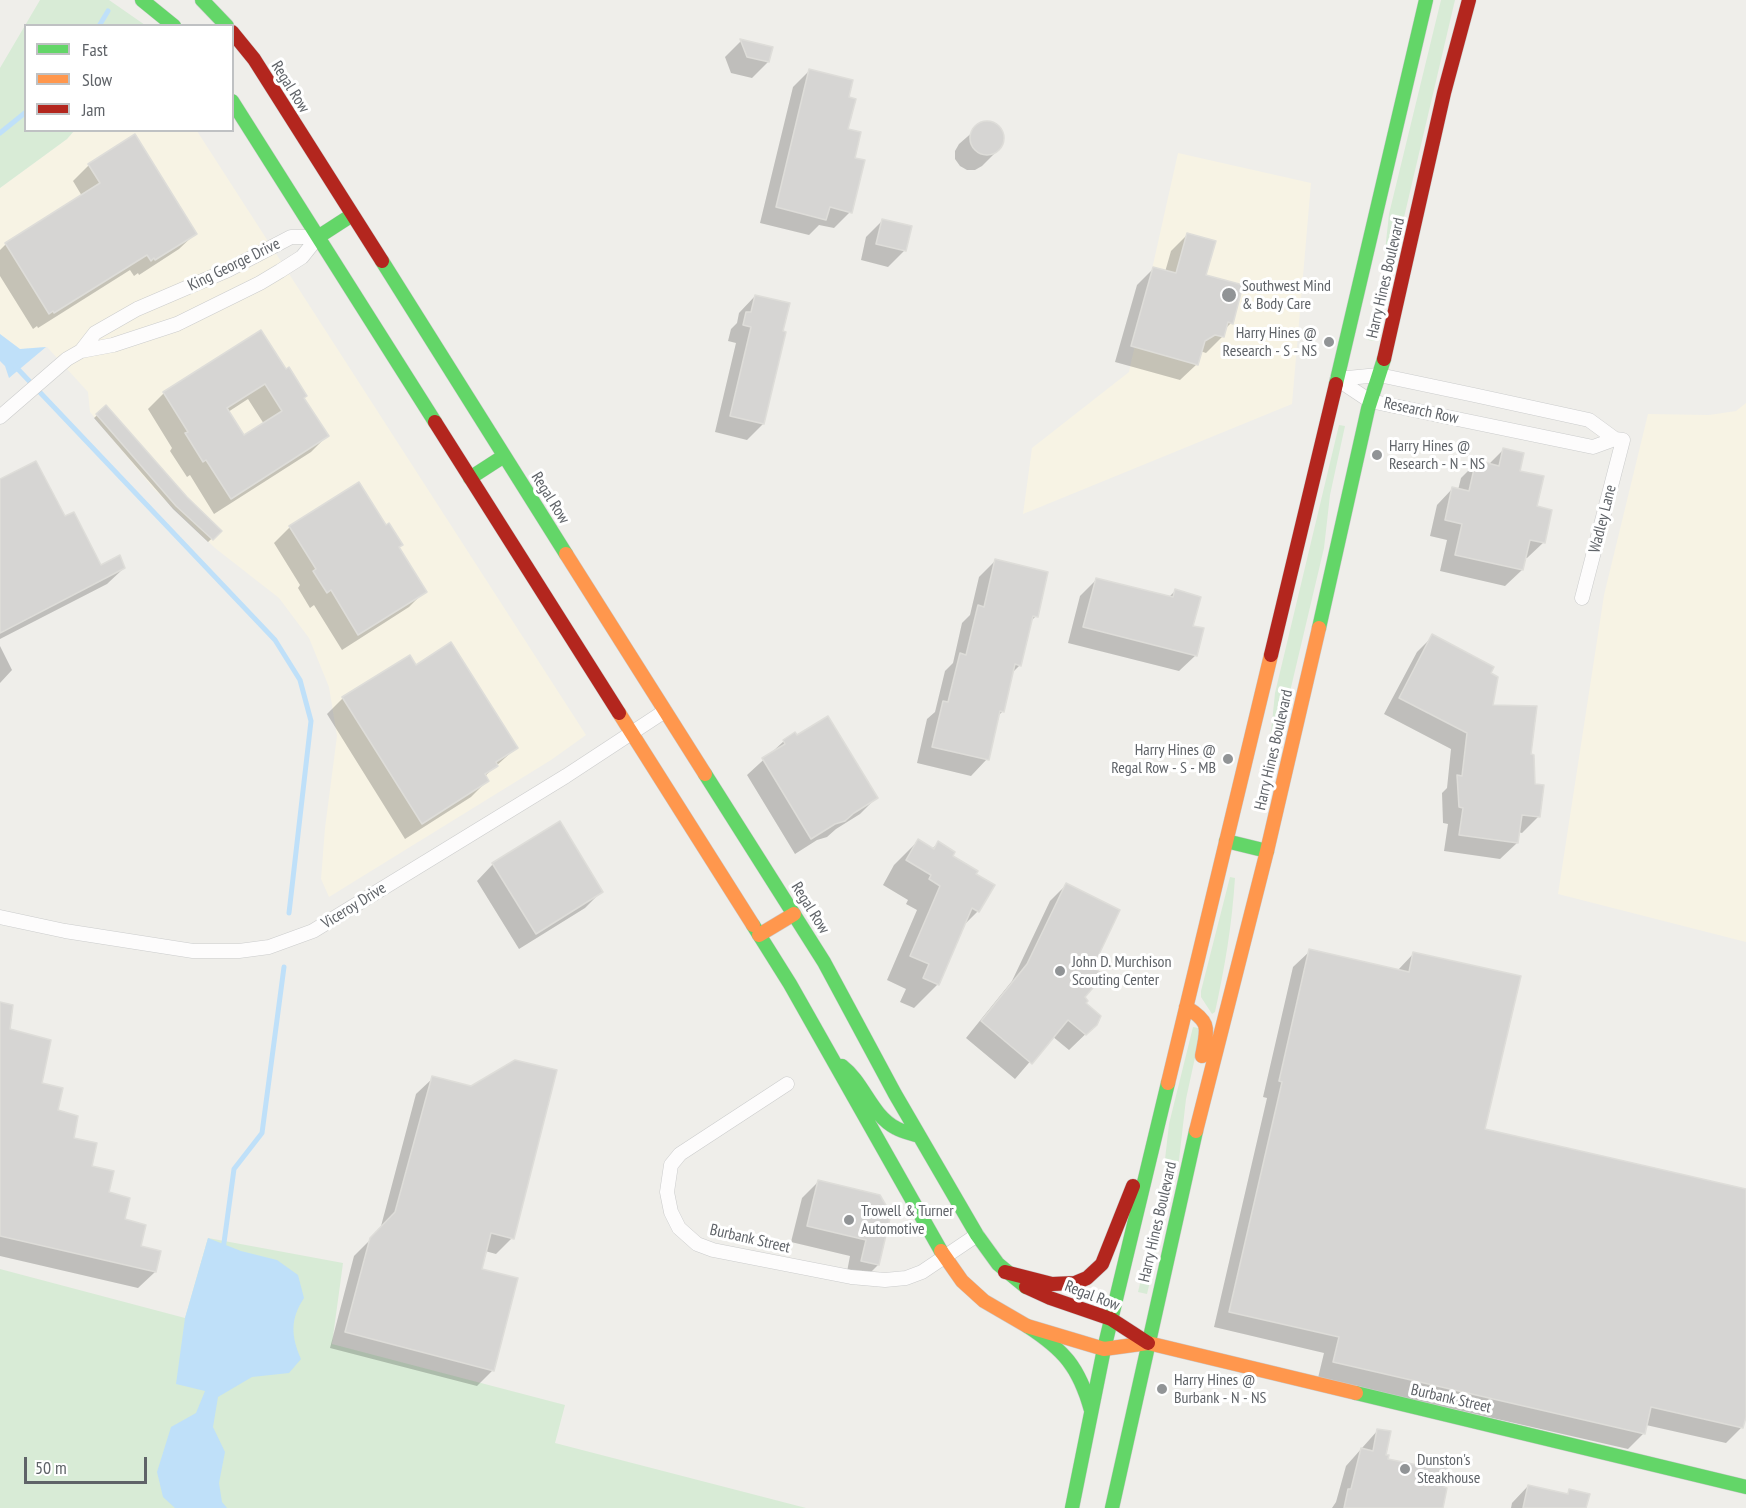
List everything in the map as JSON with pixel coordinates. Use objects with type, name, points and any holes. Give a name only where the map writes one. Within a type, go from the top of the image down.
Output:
[{"type":"main road","points":[[142,0],[172,24]]},
{"type":"main road","points":[[202,0],[225,24]]},
{"type":"main road","name":"Harry Hines Boulevard","points":[[1072,1508],[1111,1319],[1426,0]]},
{"type":"main road","name":"Harry Hines Boulevard","points":[[1112,1508],[1205,1089],[1267,851],[1370,401],[1383,365],[1444,93],[1469,0]]},
{"type":"main road","name":"Regal Row","points":[[234,34],[254,59],[830,972],[895,1094],[977,1235],[1005,1272],[1022,1285],[1050,1298],[1111,1319],[1148,1343]]},
{"type":"main road","points":[[234,104],[790,984],[945,1258],[962,1281],[984,1301],[1051,1341],[1066,1354],[1080,1376],[1092,1413]]},
{"type":"main road","points":[[318,237],[352,215]]},
{"type":"main road","points":[[470,478],[504,456]]},
{"type":"main road","points":[[1226,841],[1267,851]]},
{"type":"main road","points":[[759,935],[794,914]]},
{"type":"main road","points":[[1186,1007],[1202,1017],[1207,1030],[1200,1068],[1205,1089]]},
{"type":"main road","points":[[830,1058],[850,1071],[883,1117],[895,1128],[919,1136]]},
{"type":"main road","points":[[1005,1272],[1052,1284],[1075,1283],[1087,1278],[1105,1257],[1136,1180],[1152,1149]]},
{"type":"main road","points":[[1027,1326],[1104,1349],[1148,1343]]},
{"type":"main road","name":"Burbank Street","points":[[1148,1343],[1746,1487]]},
{"type":"street","name":"King George Drive","points":[[81,351],[95,333],[137,309],[228,270],[291,237],[318,237]]},
{"type":"street","name":"King George Drive","points":[[0,417],[67,359],[81,351],[113,345],[177,324],[260,284],[302,257],[318,237]]},
{"type":"street","name":"Research Row","points":[[1337,380],[1379,375],[1589,420],[1619,439]]},
{"type":"street","name":"Research Row","points":[[1337,380],[1370,401],[1593,447],[1619,439]]},
{"type":"street","name":"Wadley Lane","points":[[1582,598],[1619,439]]},
{"type":"street","name":"Viceroy Drive","points":[[0,916],[65,931],[193,951],[239,951],[270,947],[313,931],[566,776],[665,711]]},
{"type":"street","name":"Burbank Street","points":[[787,1084],[680,1154],[671,1165],[667,1192],[671,1212],[680,1228],[697,1244],[713,1250],[851,1278],[885,1280],[906,1278],[922,1272],[977,1235]]},
{"type":"shaded area","points":[[73,132],[198,132],[586,735],[551,760],[329,897],[321,879],[337,736],[329,687],[309,638],[279,598],[215,548],[154,489],[90,412],[88,392],[47,347],[20,349],[0,334],[0,188],[67,139]]},
{"type":"shaded area","points":[[1178,153],[1311,183],[1292,404],[1023,514],[1032,448],[1129,372]]},
{"type":"shaded area","points":[[1746,403],[1746,942],[1558,894],[1604,595],[1648,414],[1709,415],[1736,411]]},
{"type":"green space","points":[[40,0],[109,0],[144,24],[26,24]]},
{"type":"green space","points":[[1441,0],[1455,0],[1375,341],[1368,340],[1382,279],[1389,214]]},
{"type":"green space","points":[[24,27],[24,132],[73,132],[67,139],[0,188],[0,68]]},
{"type":"green space","points":[[1339,425],[1345,426],[1330,495],[1324,548],[1262,810],[1256,808],[1269,752],[1275,693]]},
{"type":"green space","points":[[1230,877],[1235,878],[1230,929],[1219,995],[1215,1012],[1212,1014],[1201,997],[1201,991]]},
{"type":"green space","points":[[1193,1027],[1198,1028],[1199,1039],[1186,1099],[1179,1160],[1147,1294],[1138,1292],[1161,1195],[1169,1124]]},
{"type":"green space","points":[[208,1238],[343,1263],[332,1344],[565,1405],[555,1443],[806,1508],[0,1508],[0,1269],[185,1318]]},
{"type":"water","points":[[0,334],[20,349],[46,347],[9,378],[5,366],[0,361]]},
{"type":"water","points":[[208,1238],[241,1251],[277,1260],[298,1275],[304,1298],[294,1320],[294,1335],[301,1359],[289,1373],[252,1377],[218,1397],[213,1427],[225,1452],[219,1483],[222,1502],[227,1508],[175,1508],[163,1497],[157,1472],[171,1427],[196,1413],[205,1391],[176,1384],[185,1318]]},
{"type":"building","points":[[740,39],[773,47],[769,62],[747,57]]},
{"type":"building","points":[[809,69],[853,80],[849,97],[856,99],[848,129],[861,132],[855,158],[865,160],[852,213],[830,207],[826,220],[776,207]]},
{"type":"building","points":[[987,121],[999,126],[1004,138],[999,150],[987,155],[975,150],[970,138],[975,126]]},
{"type":"building","points":[[135,134],[197,234],[155,260],[154,258],[151,261],[147,255],[49,314],[5,243],[100,183],[88,164]]},
{"type":"building","points":[[882,219],[912,226],[906,251],[876,244]]},
{"type":"building","points":[[1187,233],[1216,241],[1206,275],[1243,285],[1233,324],[1228,322],[1224,337],[1215,335],[1205,341],[1198,365],[1131,346],[1153,267],[1176,273]]},
{"type":"building","points":[[755,295],[790,303],[783,331],[786,332],[764,424],[730,416],[751,327],[743,325],[746,312],[751,312]]},
{"type":"building","points":[[261,330],[286,369],[289,367],[307,396],[304,398],[329,436],[231,499],[206,460],[203,462],[185,433],[188,432],[163,392]],"holes":[[[265,384],[282,411],[244,435],[227,408]]]},
{"type":"building","points":[[106,405],[187,497],[222,531],[213,540],[176,506],[96,414]]},
{"type":"building","points":[[1503,448],[1524,453],[1520,471],[1544,476],[1537,506],[1552,510],[1545,543],[1530,540],[1523,570],[1455,555],[1462,524],[1445,520],[1452,487],[1469,491],[1476,460],[1499,466]]},
{"type":"building","points":[[36,461],[65,516],[74,512],[101,565],[120,555],[125,568],[0,633],[0,479]]},
{"type":"building","points":[[359,482],[386,525],[389,523],[403,545],[399,547],[427,592],[358,635],[331,590],[327,593],[313,571],[316,569],[289,526]]},
{"type":"building","points":[[995,559],[1048,572],[1038,617],[1033,616],[1021,666],[1015,664],[1004,712],[1000,711],[989,760],[932,747],[943,701],[948,702],[960,653],[966,655],[978,605],[984,607]]},
{"type":"building","points":[[1096,578],[1173,597],[1175,589],[1201,597],[1193,626],[1204,628],[1197,656],[1083,627]]},
{"type":"building","points":[[1432,634],[1494,667],[1491,673],[1498,677],[1493,705],[1537,706],[1531,754],[1534,755],[1535,784],[1544,785],[1540,817],[1522,815],[1518,843],[1459,835],[1463,808],[1459,807],[1457,775],[1462,776],[1467,733],[1399,698]]},
{"type":"building","points":[[451,642],[518,748],[496,762],[498,766],[485,774],[489,781],[422,824],[342,697],[410,655],[416,665]]},
{"type":"building","points":[[828,716],[878,798],[845,821],[835,824],[811,839],[762,758],[785,744],[783,740],[795,732],[797,735]]},
{"type":"building","points":[[560,821],[603,892],[536,934],[492,863]]},
{"type":"building","points":[[918,839],[934,849],[938,841],[955,852],[953,856],[978,871],[976,874],[995,885],[979,912],[972,908],[939,985],[923,978],[929,964],[910,956],[940,886],[929,879],[931,875],[906,860]]},
{"type":"building","name":"John D. Murchison Scouting Center","points":[[1066,883],[1120,910],[1093,967],[1104,975],[1085,997],[1088,1001],[1086,1003],[1101,1016],[1097,1025],[1086,1035],[1068,1020],[1032,1064],[981,1021],[1027,964]]},
{"type":"building","points":[[1309,949],[1409,972],[1413,952],[1521,976],[1485,1129],[1746,1189],[1746,1417],[1743,1428],[1651,1407],[1645,1434],[1333,1362],[1339,1337],[1229,1312],[1282,1082],[1279,1081]]},
{"type":"building","points":[[0,1002],[13,1005],[10,1029],[51,1040],[42,1083],[63,1088],[58,1110],[78,1116],[74,1138],[97,1143],[92,1166],[114,1171],[109,1192],[130,1198],[125,1219],[146,1225],[141,1246],[161,1251],[156,1272],[0,1236]]},
{"type":"building","points":[[515,1060],[557,1070],[514,1239],[491,1233],[482,1269],[518,1278],[494,1371],[345,1332],[370,1238],[395,1212],[432,1076],[471,1086]]},
{"type":"building","name":"Trowell & Turner Automotive","points":[[818,1180],[880,1195],[891,1214],[879,1265],[861,1261],[866,1240],[807,1226]]},
{"type":"building","name":"Dunston's Steakhouse","points":[[1377,1429],[1391,1431],[1386,1455],[1389,1455],[1388,1459],[1427,1467],[1428,1462],[1448,1466],[1443,1508],[1344,1508],[1361,1448],[1373,1451]]},
{"type":"building","points":[[1528,1485],[1568,1494],[1569,1489],[1590,1494],[1586,1508],[1523,1508]]},
{"type":"waterway","points":[[100,24],[108,11]]},
{"type":"waterway","points":[[0,133],[24,114]]},
{"type":"waterway","points":[[14,365],[275,640],[300,680],[311,721],[289,913]]},
{"type":"waterway","points":[[223,1250],[234,1169],[262,1133],[284,967]]},
{"type":"traffic: fast","points":[[142,0],[172,24]]},
{"type":"traffic: fast","points":[[202,0],[225,24]]},
{"type":"traffic: fast","points":[[1336,384],[1426,0]]},
{"type":"traffic: fast","points":[[234,104],[435,422]]},
{"type":"traffic: fast","points":[[318,237],[352,215]]},
{"type":"traffic: fast","points":[[382,261],[566,554]]},
{"type":"traffic: fast","points":[[1319,628],[1368,409],[1384,359]]},
{"type":"traffic: fast","points":[[470,478],[504,456]]},
{"type":"traffic: fast","points":[[705,774],[824,962],[895,1094],[977,1235],[998,1264],[1026,1287]]},
{"type":"traffic: fast","points":[[1226,841],[1267,851]]},
{"type":"traffic: fast","points":[[753,925],[790,984],[941,1251]]},
{"type":"traffic: fast","points":[[842,1066],[850,1073],[887,1122],[919,1136]]},
{"type":"traffic: fast","points":[[1072,1508],[1104,1349],[1168,1083]]},
{"type":"traffic: fast","points":[[1112,1508],[1196,1131]]},
{"type":"traffic: fast","points":[[1027,1326],[1051,1343],[1068,1361],[1081,1382],[1091,1410]]},
{"type":"traffic: fast","points":[[1356,1393],[1746,1487]]},
{"type":"traffic: slow","points":[[566,554],[705,774]]},
{"type":"traffic: slow","points":[[1196,1131],[1267,851],[1319,628]]},
{"type":"traffic: slow","points":[[1168,1083],[1271,655]]},
{"type":"traffic: slow","points":[[619,713],[753,925]]},
{"type":"traffic: slow","points":[[759,935],[794,914]]},
{"type":"traffic: slow","points":[[1186,1007],[1200,1017],[1206,1027],[1202,1056]]},
{"type":"traffic: slow","points":[[941,1251],[962,1281],[984,1301],[1027,1326],[1104,1349],[1148,1343],[1356,1393]]},
{"type":"traffic: jam","points":[[1384,359],[1444,93],[1469,0]]},
{"type":"traffic: jam","points":[[234,34],[254,59],[382,261]]},
{"type":"traffic: jam","points":[[1271,655],[1336,384]]},
{"type":"traffic: jam","points":[[435,422],[619,713]]},
{"type":"traffic: jam","points":[[1005,1272],[1052,1284],[1075,1283],[1087,1278],[1102,1264],[1133,1186]]},
{"type":"traffic: jam","points":[[1026,1287],[1050,1298],[1111,1319],[1148,1343]]},
{"type":"place","name":"Southwest Mind & Body Care","points":[[1229,295]]},
{"type":"place","name":"Harry Hines @ Research - S - NS","points":[[1329,342]]},
{"type":"place","name":"Harry Hines @ Research - N - NS","points":[[1377,455]]},
{"type":"place","name":"Harry Hines @ Regal Row - S - MB","points":[[1228,759]]},
{"type":"place","name":"John D. Murchison Scouting Center","points":[[1060,971]]},
{"type":"place","name":"Trowell & Turner Automotive","points":[[849,1220]]},
{"type":"place","name":"Harry Hines @ Burbank - N - NS","points":[[1162,1389]]},
{"type":"place","name":"Dunston's Steakhouse","points":[[1405,1469]]}]
